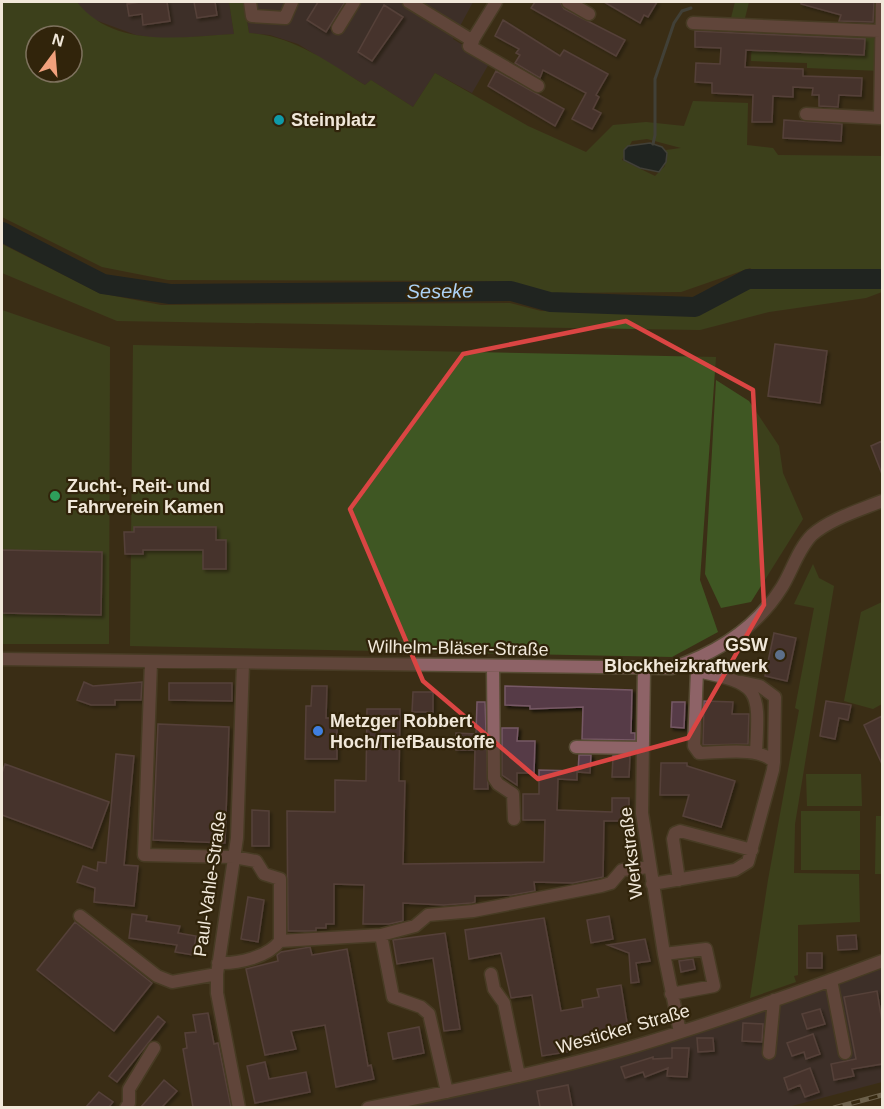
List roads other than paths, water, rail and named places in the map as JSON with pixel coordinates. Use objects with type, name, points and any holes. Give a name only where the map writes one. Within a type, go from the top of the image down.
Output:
[{"type":"street","points":[[250,2],[252,16],[285,18],[292,2]]},
{"type":"street","points":[[338,28],[354,2]]},
{"type":"street","points":[[410,2],[473,41]]},
{"type":"street","points":[[496,2],[469,46],[538,86]]},
{"type":"street","points":[[568,2],[589,14]]},
{"type":"street","points":[[806,114],[880,118],[882,2]]},
{"type":"street","points":[[693,24],[880,31]]},
{"type":"street","name":"Wilhelm-Bläser-Straße","points":[[2,659],[493,667],[694,667],[746,630],[782,588],[811,536],[849,515],[882,501]]},
{"type":"street","points":[[80,916],[157,976],[172,982],[273,951],[280,941],[280,879],[264,874],[256,861],[234,857],[144,855],[151,662]]},
{"type":"street","name":"Paul-Vahle-Straße","points":[[238,1107],[218,993],[217,969],[234,857],[239,803],[243,663]]},
{"type":"street","points":[[493,667],[494,778],[513,794],[514,819]]},
{"type":"street","points":[[652,884],[742,867],[748,862],[774,762],[775,697],[760,686],[694,667],[694,746],[699,753],[756,753],[774,762]]},
{"type":"street","name":"Werkstraße","points":[[644,668],[642,813],[664,954],[680,1032]]},
{"type":"street","points":[[742,682],[756,701],[756,753]]},
{"type":"street","points":[[576,747],[643,748]]},
{"type":"street","points":[[679,880],[673,839],[675,833],[680,831],[752,850]]},
{"type":"street","points":[[280,941],[381,935],[415,926],[428,915],[473,911],[601,886],[611,883],[622,870],[649,867]]},
{"type":"street","points":[[381,935],[393,997],[421,1007],[429,1014],[447,1092]]},
{"type":"street","points":[[664,954],[706,948],[714,986],[671,994]]},
{"type":"street","name":"Westicker Straße","points":[[368,1107],[519,1076],[680,1032],[882,961]]},
{"type":"street","points":[[491,974],[494,989],[504,1003],[519,1076]]},
{"type":"street","points":[[831,980],[845,1053]]},
{"type":"street","points":[[769,1053],[774,1000]]},
{"type":"street","points":[[126,1107],[129,1103],[129,1089],[154,1048]]},
{"type":"water","points":[[650,143],[662,147],[667,153],[666,162],[659,172],[640,168],[624,160],[624,150],[628,146]]},
{"type":"waterway","points":[[653,144],[655,79],[674,23],[682,11],[691,8]]},
{"type":"waterway","name":"Seseke","points":[[2,232],[103,284],[170,294],[511,291],[550,302],[695,307],[748,279],[882,279]]},
{"type":"railway","points":[[834,1108],[882,1095]]},
{"type":"place","name":"Steinplatz","points":[[279,120]]},
{"type":"place","name":"Zucht-, Reit- und Fahrverein Kamen","points":[[55,496]]},
{"type":"place","name":"GSW Blockheizkraftwerk","points":[[780,655]]},
{"type":"place","name":"Metzger Robbert Hoch/TiefBaustoffe","points":[[318,731]]}]
